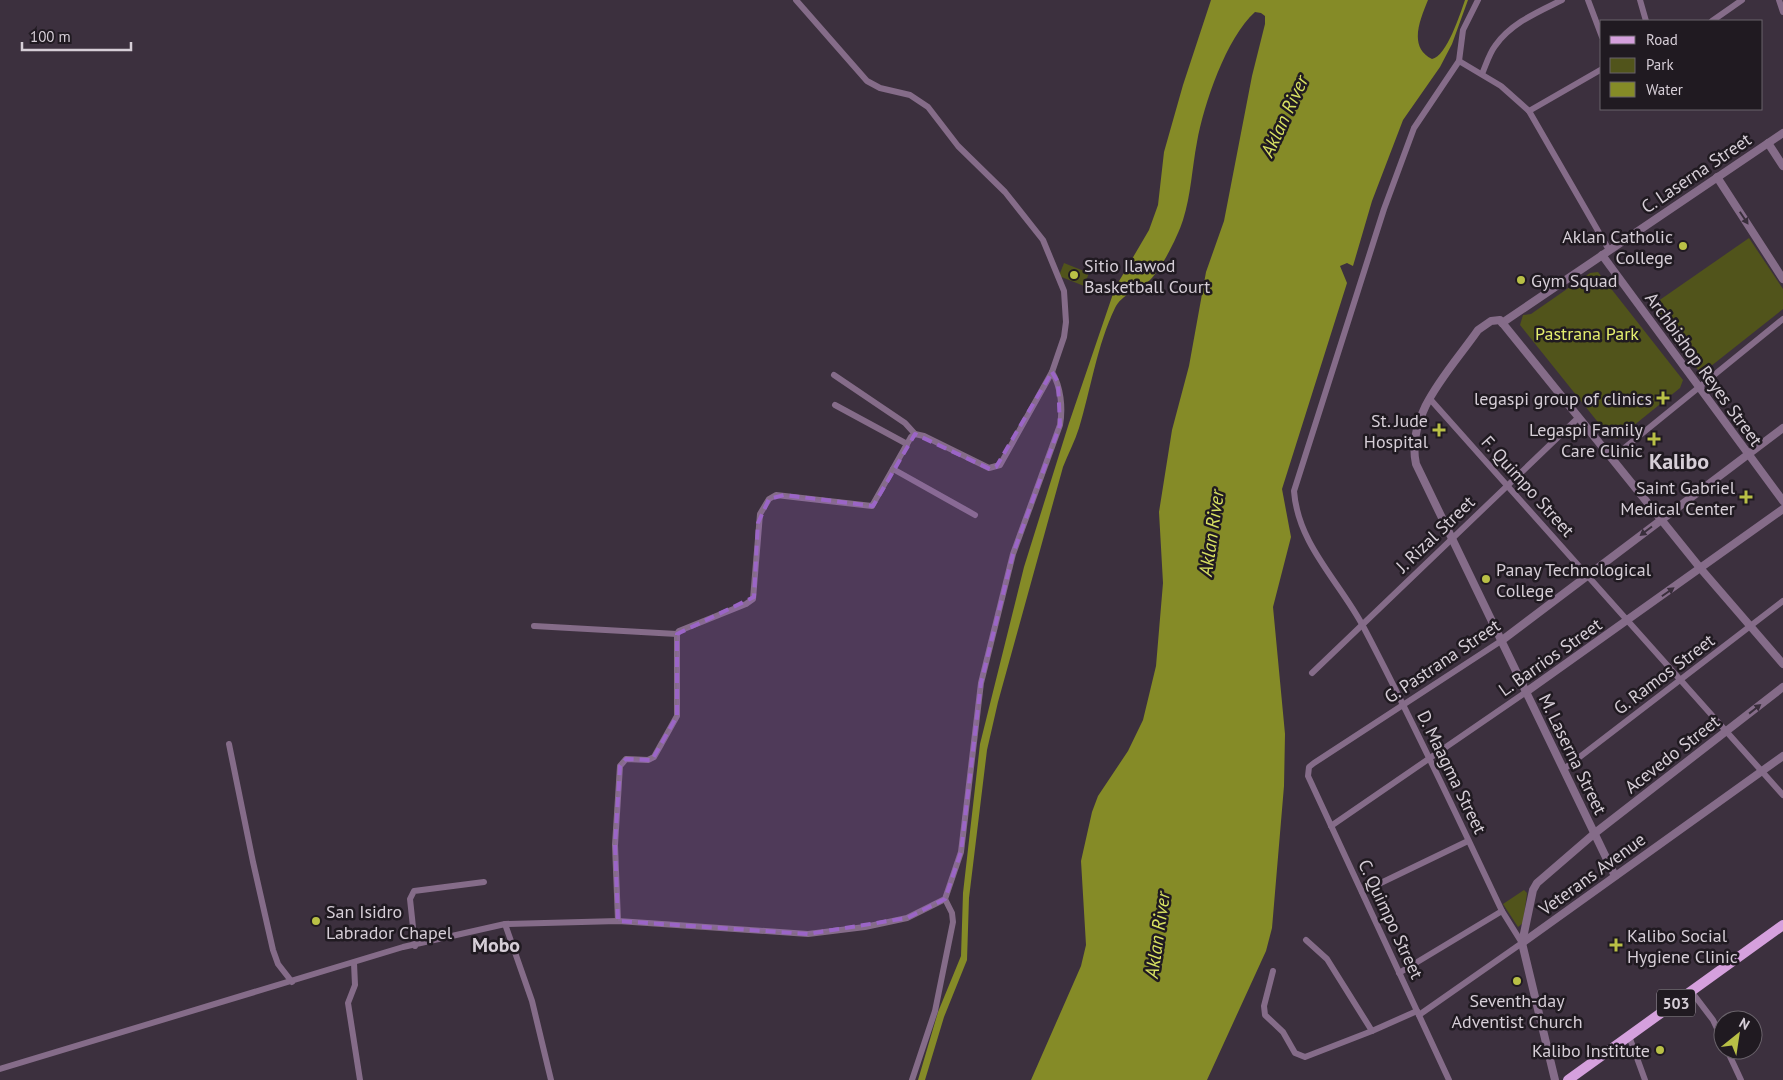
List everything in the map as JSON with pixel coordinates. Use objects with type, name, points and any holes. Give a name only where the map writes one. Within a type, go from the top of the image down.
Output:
[{"type":"main road","name":"503","points":[[1568,1080],[1783,926]]},
{"type":"street","points":[[796,0],[853,63],[862,76],[874,85],[910,95],[928,107],[958,146],[1005,192],[1043,240],[1064,291],[1064,337],[1052,372],[1003,460],[996,467],[989,468],[924,436],[915,434],[905,423],[834,375]]},
{"type":"street","points":[[1478,0],[1463,30],[1459,61],[1509,92],[1528,111],[1609,250]]},
{"type":"street","points":[[1482,74],[1492,52],[1504,37],[1525,18],[1562,0]]},
{"type":"street","points":[[1588,0],[1600,32]]},
{"type":"street","points":[[1640,0],[1646,20]]},
{"type":"street","points":[[1713,20],[1742,0]]},
{"type":"street","points":[[1779,0],[1783,12]]},
{"type":"street","name":"D. Maagma Street","points":[[1459,61],[1412,136],[1384,210],[1294,491],[1299,519],[1323,567],[1363,625],[1502,911],[1522,943],[1556,1079]]},
{"type":"street","points":[[1528,111],[1600,70]]},
{"type":"street","name":"C. Laserna Street","points":[[1430,399],[1478,330],[1491,321],[1501,321],[1783,133]]},
{"type":"street","points":[[1768,143],[1783,166]]},
{"type":"street","points":[[1717,177],[1783,279]]},
{"type":"street","name":"Archbishop Reyes Street","points":[[1602,255],[1783,500]]},
{"type":"street","points":[[1612,458],[1783,319]]},
{"type":"street","points":[[1501,321],[1701,569],[1783,664]]},
{"type":"street","points":[[0,1069],[403,947],[415,946],[505,924],[618,921],[808,934],[864,928],[907,918],[945,899],[961,852],[981,683],[1013,554],[1060,425],[1062,414],[1058,382],[1052,372]]},
{"type":"street","name":"F. Quimpo Street","points":[[1430,399],[1763,770],[1783,795]]},
{"type":"street","name":"M. Laserna Street","points":[[1430,399],[1420,415],[1415,430],[1415,458],[1419,474],[1615,876]]},
{"type":"street","points":[[835,405],[907,444]]},
{"type":"street","name":"J. Rizal Street","points":[[1312,673],[1579,417]]},
{"type":"street","name":"G. Pastrana Street","points":[[1308,770],[1311,764],[1501,641],[1783,428]]},
{"type":"street","points":[[534,626],[677,634],[680,631],[746,604],[752,599],[760,514],[769,499],[776,495],[784,495],[872,506],[907,444],[915,434]]},
{"type":"street","points":[[893,469],[975,515]]},
{"type":"street","name":"L. Barrios Street","points":[[1332,826],[1701,569],[1783,509]]},
{"type":"street","name":"G. Ramos Street","points":[[1564,769],[1783,601]]},
{"type":"street","points":[[618,921],[615,845],[620,766],[626,759],[652,759],[676,720],[677,634]]},
{"type":"street","name":"Acevedo Street","points":[[1522,943],[1532,890],[1538,883],[1595,834],[1783,687]]},
{"type":"street","points":[[229,744],[273,950],[278,964],[292,982]]},
{"type":"street","name":"Veterans Avenue","points":[[1273,970],[1264,1006],[1266,1015],[1283,1032],[1295,1053],[1300,1057],[1305,1057],[1418,1013],[1522,943],[1783,756]]},
{"type":"street","name":"C. Quimpo Street","points":[[1308,770],[1308,776],[1450,1080]]},
{"type":"street","points":[[1362,892],[1468,841]]},
{"type":"street","points":[[415,946],[410,899],[414,892],[484,882]]},
{"type":"street","points":[[912,1080],[935,1011],[954,922],[945,899]]},
{"type":"street","points":[[1400,972],[1502,911]]},
{"type":"street","points":[[505,924],[532,1001],[551,1080]]},
{"type":"street","points":[[1306,940],[1327,959],[1372,1031]]},
{"type":"street","points":[[354,963],[355,985],[348,1003],[360,1080]]},
{"type":"street","points":[[1691,992],[1713,1020]]},
{"type":"street","points":[[1629,1036],[1645,1080]]},
{"type":"street","points":[[1732,1060],[1742,1080]]},
{"type":"highlighted area","points":[[1052,372],[1058,382],[1060,425],[1013,554],[981,683],[961,852],[945,899],[907,918],[808,934],[618,921],[615,845],[620,766],[626,759],[652,760],[677,716],[677,634],[754,597],[758,523],[769,499],[784,495],[873,506],[915,434],[990,469],[996,467]]},
{"type":"green space","points":[[1749,238],[1783,289],[1783,309],[1701,374],[1651,306]]},
{"type":"green space","name":"Sitio Ilawod Basketball Court","points":[[1064,263],[1089,273],[1084,286],[1059,276]]},
{"type":"green space","name":"Pastrana Park","points":[[1598,272],[1683,380],[1680,388],[1617,439],[1609,436],[1520,325],[1523,315],[1531,314],[1590,273]]},
{"type":"green space","points":[[1524,890],[1527,893],[1523,923],[1518,927],[1503,904]]},
{"type":"water","name":"Aklan River","points":[[1211,0],[1428,0],[1419,24],[1418,40],[1420,48],[1432,59],[1438,56],[1448,43],[1465,0],[1468,0],[1452,44],[1440,67],[1403,120],[1372,201],[1353,266],[1347,263],[1340,266],[1347,283],[1282,489],[1291,537],[1273,607],[1285,734],[1284,786],[1272,928],[1266,951],[1207,1080],[1031,1080],[1081,966],[1086,945],[1081,861],[1092,812],[1098,796],[1128,751],[1143,720],[1156,666],[1163,583],[1159,512],[1172,430],[1189,366],[1206,272],[1224,221],[1252,76],[1265,24],[1265,16],[1255,12],[1244,23],[1235,38],[1211,91],[1200,127],[1186,211],[1174,243],[1160,268],[1150,280],[1121,299],[1115,308],[1103,337],[1076,438],[1063,467],[998,702],[987,750],[969,898],[967,960],[944,1017],[925,1080],[918,1080],[938,1012],[961,956],[963,893],[980,744],[1024,567],[1069,423],[1115,288],[1149,230],[1158,205],[1164,152],[1183,85]]},
{"type":"place","name":"Aklan Catholic College","points":[[1683,246]]},
{"type":"place","name":"Sitio Ilawod Basketball Court","points":[[1074,275]]},
{"type":"place","name":"Gym Squad","points":[[1521,280]]},
{"type":"place","name":"legaspi group of clinics","points":[[1663,398]]},
{"type":"place","name":"St. Jude Hospital","points":[[1439,430]]},
{"type":"place","name":"Legaspi Family Care Clinic","points":[[1654,439]]},
{"type":"place","name":"Saint Gabriel Medical Center","points":[[1746,497]]},
{"type":"place","name":"Panay Technological College","points":[[1486,579]]},
{"type":"place","name":"San Isidro Labrador Chapel","points":[[316,921]]},
{"type":"place","name":"Kalibo Social Hygiene Clinic","points":[[1616,945]]},
{"type":"place","name":"Seventh-day Adventist Church","points":[[1517,981]]},
{"type":"place","name":"Kalibo Institute","points":[[1660,1050]]},
{"type":"district","name":"Kalibo","points":[[1679,461]]},
{"type":"district","name":"Mobo","points":[[496,945]]}]
